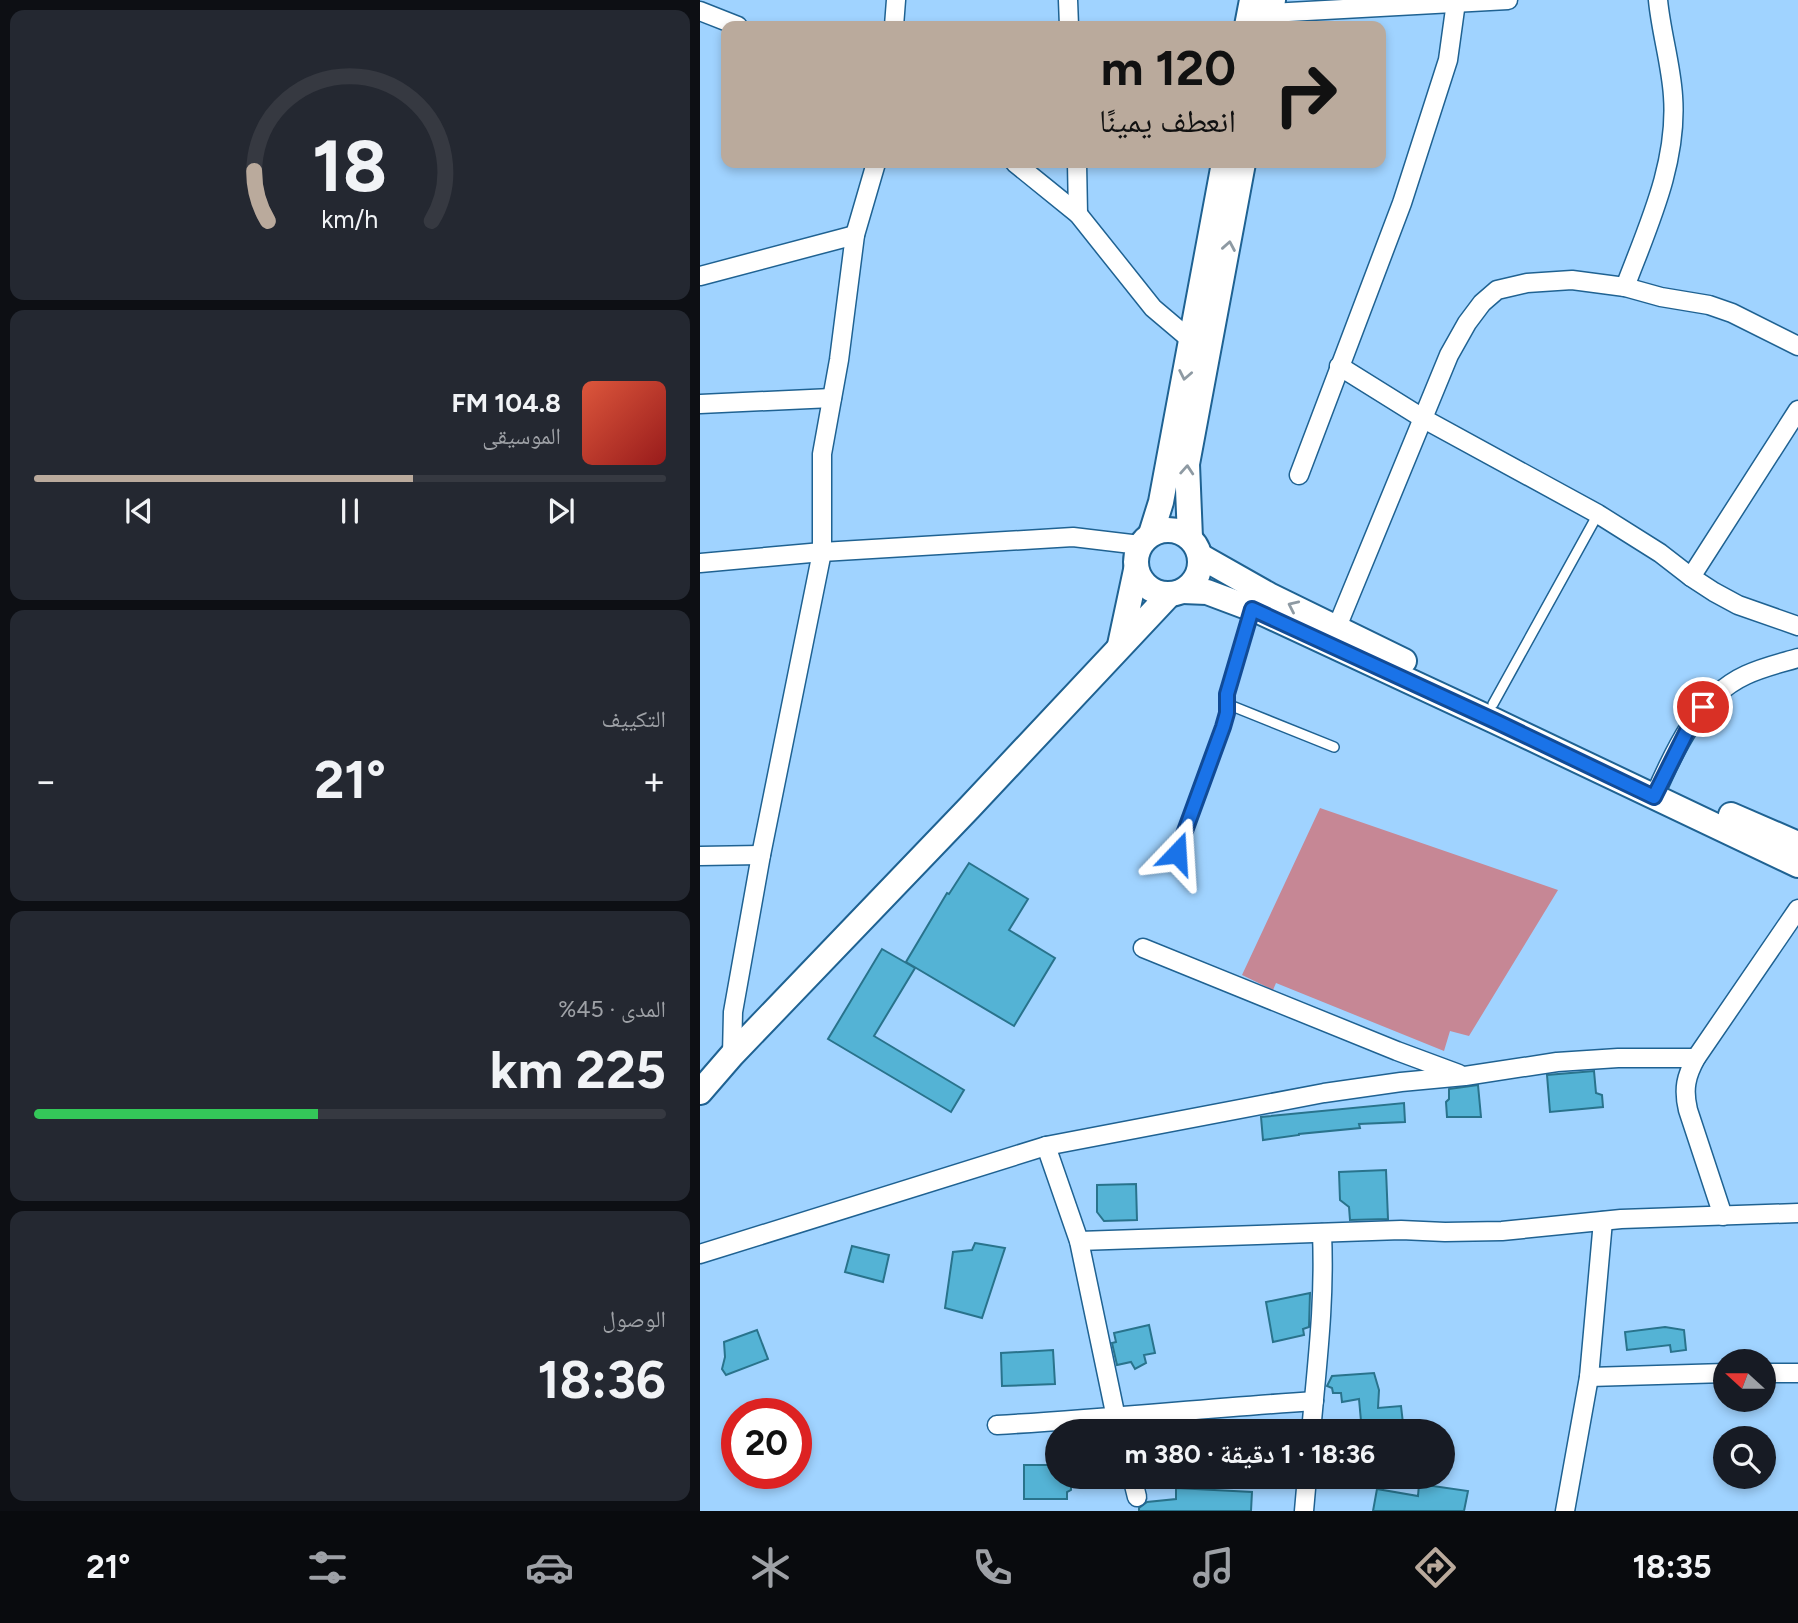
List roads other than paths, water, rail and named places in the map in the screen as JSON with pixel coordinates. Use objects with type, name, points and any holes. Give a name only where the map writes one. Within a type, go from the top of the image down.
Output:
[{"type":"main road","points":[[1120,646],[1136,570],[1136,553],[1146,539],[1161,502],[1223,168]]},
{"type":"main road","points":[[700,1092],[1120,646],[1176,593],[1193,582],[1200,570],[1195,547],[1187,464],[1243,168]]},
{"type":"main road","points":[[1146,539],[1171,529],[1269,594],[1493,705],[1798,865]]},
{"type":"main road","points":[[1136,570],[1143,583],[1154,592],[1207,592],[1252,609],[1495,721],[1658,790],[1798,844]]},
{"type":"street","points":[[894,21],[896,0]]},
{"type":"street","points":[[1068,0],[1069,21]]},
{"type":"street","points":[[1266,10],[1508,0]]},
{"type":"street","points":[[1625,287],[1665,176],[1671,147],[1673,95],[1658,0]]},
{"type":"street","points":[[1299,475],[1402,203],[1427,128],[1448,60],[1456,2]]},
{"type":"street","points":[[700,11],[725,21]]},
{"type":"street","points":[[732,1055],[733,1012],[761,855],[822,552],[822,454],[855,235],[875,168]]},
{"type":"street","points":[[1020,168],[1078,214],[1153,308],[1192,341]]},
{"type":"street","points":[[1077,168],[1078,214]]},
{"type":"street","points":[[700,276],[855,235]]},
{"type":"street","points":[[1337,627],[1449,355],[1467,323],[1482,303],[1497,290],[1527,283],[1572,280],[1625,287],[1661,297],[1709,305],[1732,313],[1798,346]]},
{"type":"street","points":[[1339,366],[1424,419],[1598,514],[1660,553],[1691,577],[1738,605],[1798,626]]},
{"type":"street","points":[[700,404],[832,398]]},
{"type":"street","points":[[1691,577],[1798,410]]},
{"type":"street","points":[[700,563],[822,552],[1073,537],[1146,539]]},
{"type":"street","points":[[1658,790],[1688,729],[1703,707],[1718,692],[1746,675],[1798,658]]},
{"type":"street","points":[[700,856],[761,855]]},
{"type":"street","points":[[1723,1216],[1684,1096],[1686,1076],[1798,909]]},
{"type":"street","points":[[1143,948],[1396,1051],[1465,1076]]},
{"type":"street","points":[[700,1254],[1046,1146],[1324,1093],[1401,1082],[1465,1076],[1557,1062],[1618,1058],[1696,1058]]},
{"type":"street","points":[[1046,1146],[1079,1241],[1116,1419]]},
{"type":"street","points":[[1079,1241],[1401,1230],[1502,1231],[1603,1221],[1798,1213]]},
{"type":"street","points":[[1565,1511],[1589,1377],[1603,1221]]},
{"type":"street","points":[[1312,1419],[1322,1332],[1322,1233]]},
{"type":"street","points":[[1589,1377],[1713,1373]]},
{"type":"street","points":[[1776,1373],[1798,1373]]},
{"type":"street","points":[[1143,1419],[1183,1410],[1314,1401]]},
{"type":"street","points":[[998,1425],[1045,1425]]},
{"type":"street","points":[[1135,1489],[1137,1497]]},
{"type":"street","points":[[1304,1511],[1306,1489]]},
{"type":"lane","points":[[1493,705],[1598,514]]},
{"type":"lane","points":[[1177,853],[1223,727],[1227,713],[1227,694],[1252,609]]},
{"type":"lane","points":[[1227,704],[1334,747]]}]
